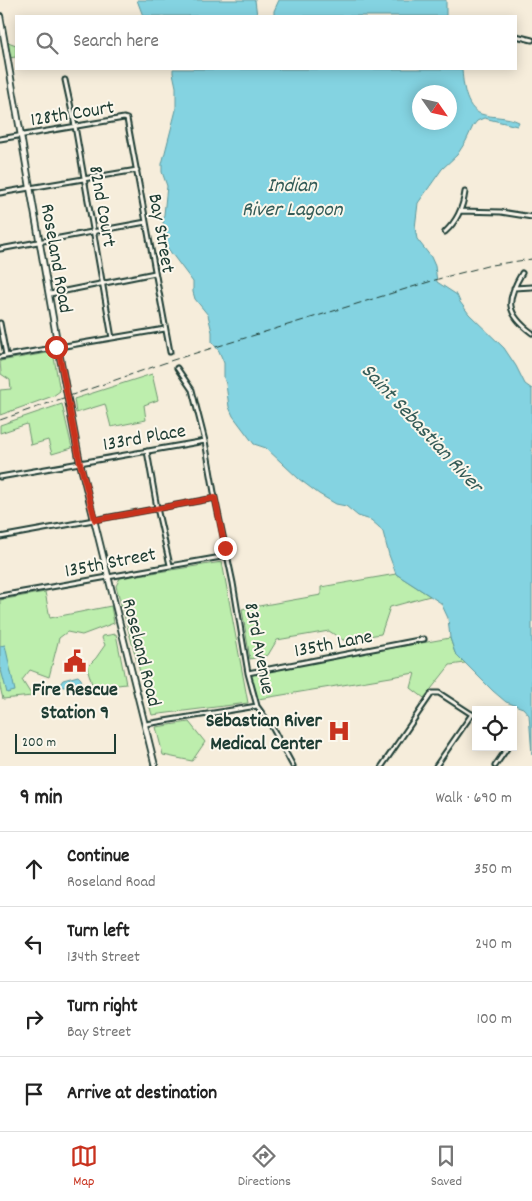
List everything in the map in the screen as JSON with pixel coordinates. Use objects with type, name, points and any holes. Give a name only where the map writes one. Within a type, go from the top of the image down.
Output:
[{"type":"main road","name":"Roseland Road","points":[[0,16],[80,463],[155,766]]},
{"type":"street","points":[[517,36],[532,40]]},
{"type":"street","name":"82nd Court","points":[[66,80],[112,338]]},
{"type":"street","name":"128th Court","points":[[0,139],[127,119]]},
{"type":"street","name":"Bay Street","points":[[127,119],[170,352]]},
{"type":"street","points":[[0,193],[137,170]]},
{"type":"street","points":[[445,232],[464,203],[465,192]]},
{"type":"street","points":[[460,211],[501,212],[532,217]]},
{"type":"street","points":[[0,249],[146,222]]},
{"type":"street","points":[[50,294],[103,285],[155,273]]},
{"type":"street","points":[[522,273],[510,297],[510,305],[513,314],[519,322],[532,333]]},
{"type":"street","points":[[514,288],[532,288]]},
{"type":"street","points":[[0,323],[6,355]]},
{"type":"street","points":[[0,357],[165,329]]},
{"type":"street","points":[[177,368],[192,390],[205,441],[227,556]]},
{"type":"street","name":"133rd Place","points":[[0,477],[205,441]]},
{"type":"street","points":[[147,451],[170,565]]},
{"type":"street","points":[[0,537],[215,498]]},
{"type":"street","name":"135th Street","points":[[0,596],[227,556]]},
{"type":"street","name":"83rd Avenue","points":[[227,556],[248,673],[257,706],[272,727],[293,766]]},
{"type":"street","name":"135th Lane","points":[[248,673],[424,639]]},
{"type":"street","points":[[382,766],[432,693],[436,692],[472,714],[436,766]]},
{"type":"street","points":[[146,724],[257,706]]},
{"type":"street","points":[[495,766],[505,751]]},
{"type":"green space","points":[[8,42],[15,45],[15,57],[9,58]]},
{"type":"green space","points":[[53,352],[60,391],[53,396],[0,415],[0,390],[11,389],[10,380],[1,374],[0,361]]},
{"type":"green space","points":[[152,374],[158,400],[144,405],[146,420],[111,427],[105,404],[76,413],[74,399]]},
{"type":"green space","points":[[62,404],[72,448],[52,454],[48,440],[31,445],[27,424],[0,433],[0,425]]},
{"type":"green space","points":[[222,562],[248,703],[152,715],[116,586],[120,578]]},
{"type":"green space","points":[[396,574],[430,596],[390,607],[381,634],[343,640],[329,631],[277,640],[268,655],[250,659],[242,609],[321,595],[321,587]]},
{"type":"green space","points":[[45,592],[50,618],[111,606],[114,623],[82,635],[67,632],[59,638],[49,677],[30,670],[22,680],[32,696],[3,699],[0,687],[0,600]]},
{"type":"green space","points":[[116,634],[126,684],[93,688],[87,667],[105,645],[103,636]]},
{"type":"green space","points":[[450,638],[455,653],[465,663],[450,665],[424,698],[411,688],[415,673],[258,699],[250,673]]},
{"type":"green space","points":[[189,722],[205,742],[192,761],[163,755],[156,727]]},
{"type":"water","points":[[137,0],[255,0],[257,15],[143,15]]},
{"type":"water","points":[[279,0],[446,0],[446,15],[274,15]]},
{"type":"water","name":"Indian River Lagoon","points":[[173,70],[462,70],[468,101],[476,111],[481,114],[519,122],[517,126],[484,118],[477,121],[457,155],[442,169],[418,203],[415,228],[417,239],[431,257],[435,266],[437,282],[457,295],[469,314],[504,348],[525,384],[532,389],[532,755],[529,715],[523,708],[506,702],[455,653],[450,638],[448,618],[441,603],[396,574],[383,532],[379,527],[371,520],[358,516],[346,506],[336,504],[319,494],[299,479],[266,448],[254,444],[233,416],[229,407],[224,378],[224,363],[219,351],[212,342],[208,315],[195,299],[193,282],[166,246],[163,224],[167,186],[162,172],[162,164],[176,110],[176,87]]},
{"type":"water","points":[[5,645],[15,691],[7,693],[0,666],[0,646]]},
{"type":"water","points":[[78,676],[82,683],[64,687],[60,686],[63,680]]},
{"type":"railway","points":[[0,420],[173,360],[445,277],[491,265],[532,259]]},
{"type":"place","name":"Fire Rescue Station 9","points":[[75,661]]},
{"type":"place","name":"Sebastian River Medical Center","points":[[339,731]]},
{"type":"route","points":[[56,347],[58,347],[80,463],[95,520],[215,498],[225,548]]},
{"type":"water label","name":"Saint Sebastian River","points":[[423,427]]}]
